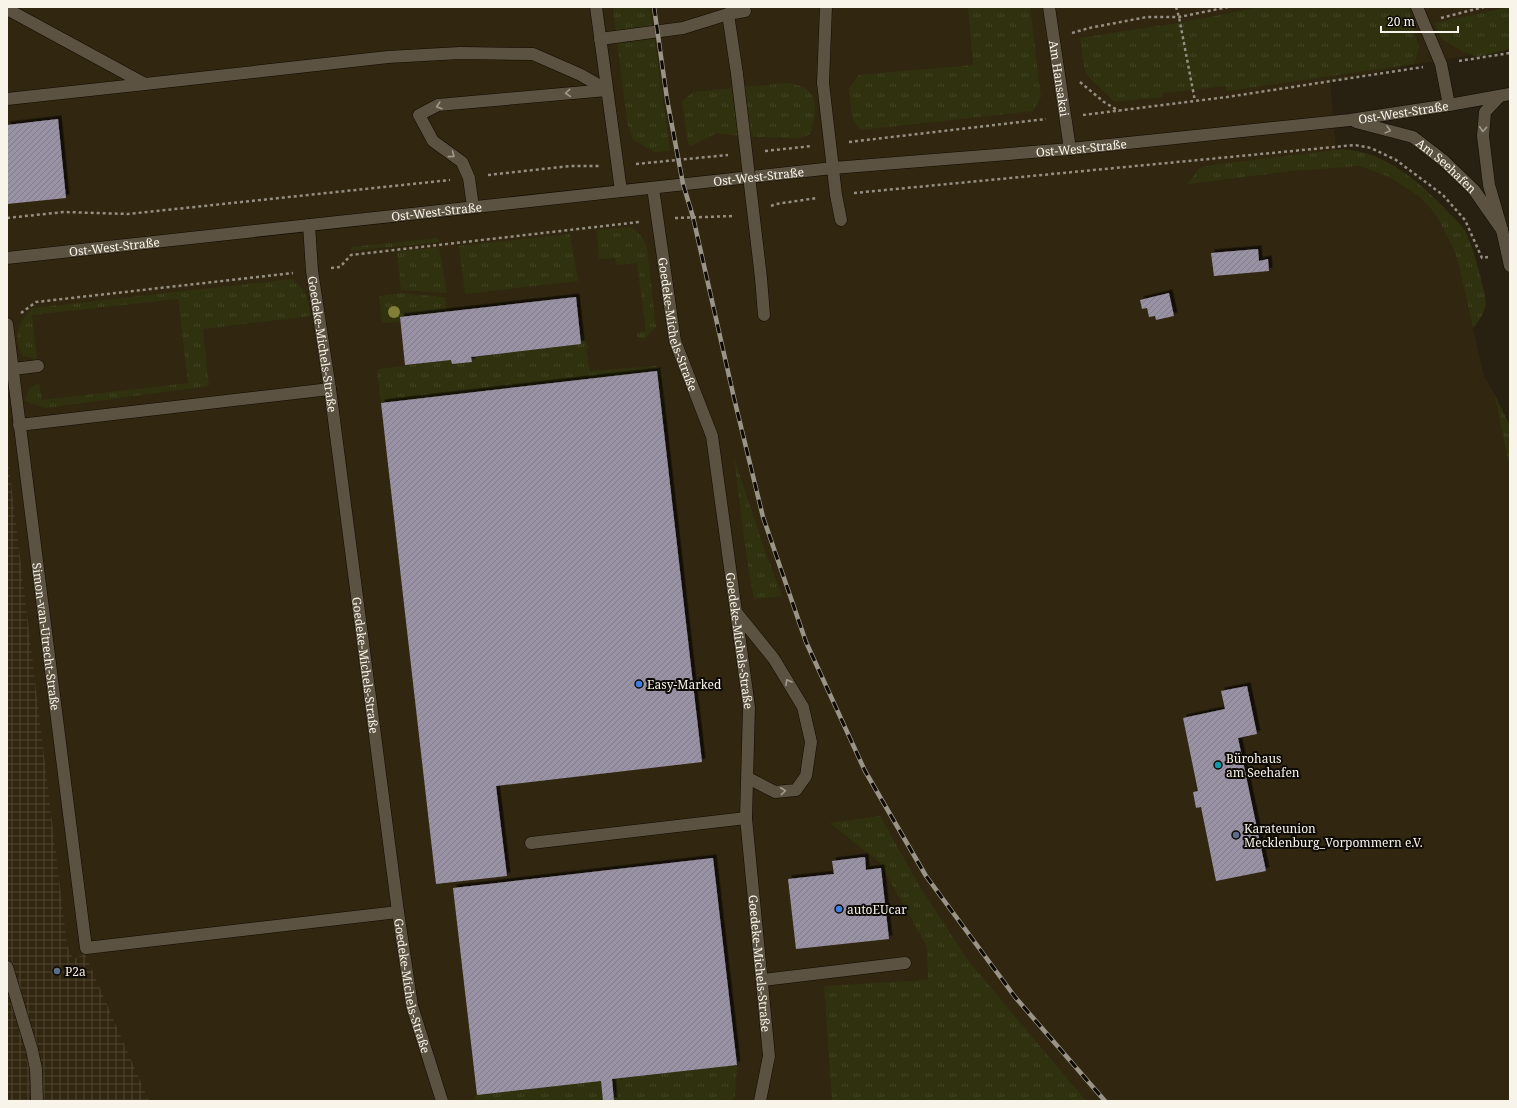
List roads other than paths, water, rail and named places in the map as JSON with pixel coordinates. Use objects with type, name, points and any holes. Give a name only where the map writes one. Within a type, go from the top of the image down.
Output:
[{"type":"street","points":[[596,7],[621,191]]},
{"type":"street","points":[[826,7],[823,83],[832,168],[841,220]]},
{"type":"street","name":"Am Hansakai","points":[[1049,7],[1070,149]]},
{"type":"street","points":[[1417,7],[1441,64],[1449,105]]},
{"type":"street","points":[[7,9],[145,84]]},
{"type":"street","points":[[600,39],[683,28],[728,14],[745,11]]},
{"type":"street","points":[[728,14],[737,74],[764,315]]},
{"type":"street","points":[[7,99],[388,57],[460,53],[533,54],[581,75],[607,90]]},
{"type":"street","points":[[473,207],[469,178],[462,162],[433,142],[419,115],[438,105],[607,90]]},
{"type":"street","name":"Ost-West-Straße","points":[[7,258],[832,168],[1070,149],[1350,120],[1507,97]]},
{"type":"street","name":"Am Seehafen","points":[[1507,97],[1485,112],[1483,136],[1489,185],[1502,230],[1510,266]]},
{"type":"street","name":"Am Seehafen","points":[[1350,120],[1413,137],[1444,161],[1474,190],[1502,230]]},
{"type":"street","name":"Goedeke-Michels-Straße","points":[[653,188],[675,341],[712,436],[749,707],[746,818],[763,980],[769,1056],[760,1101]]},
{"type":"street","name":"Goedeke-Michels-Straße","points":[[309,225],[312,271],[330,389],[398,912],[412,1006],[442,1101]]},
{"type":"street","name":"Simon-van-Utrecht-Straße","points":[[7,324],[86,948],[398,912]]},
{"type":"street","points":[[12,369],[38,366]]},
{"type":"street","points":[[19,425],[330,389]]},
{"type":"street","points":[[736,612],[774,659],[803,707],[811,742],[806,776],[796,790],[775,792],[748,778]]},
{"type":"street","points":[[531,843],[746,818]]},
{"type":"street","points":[[7,962],[7,968],[32,1050],[36,1069],[37,1101]]},
{"type":"street","points":[[763,980],[905,963]]},
{"type":"railway","points":[[654,7],[667,99],[683,184],[693,217],[734,398],[763,517],[806,642],[865,771],[926,876],[1015,997],[1105,1101]]},
{"type":"place","name":"Easy-Marked","points":[[639,684]]},
{"type":"place","name":"Bürohaus am Seehafen","points":[[1218,765]]},
{"type":"place","name":"Karateunion Mecklenburg_Vorpommern e.V.","points":[[1236,835]]},
{"type":"place","name":"autoEUcar","points":[[839,909]]},
{"type":"place","name":"P2a","points":[[57,971]]}]
